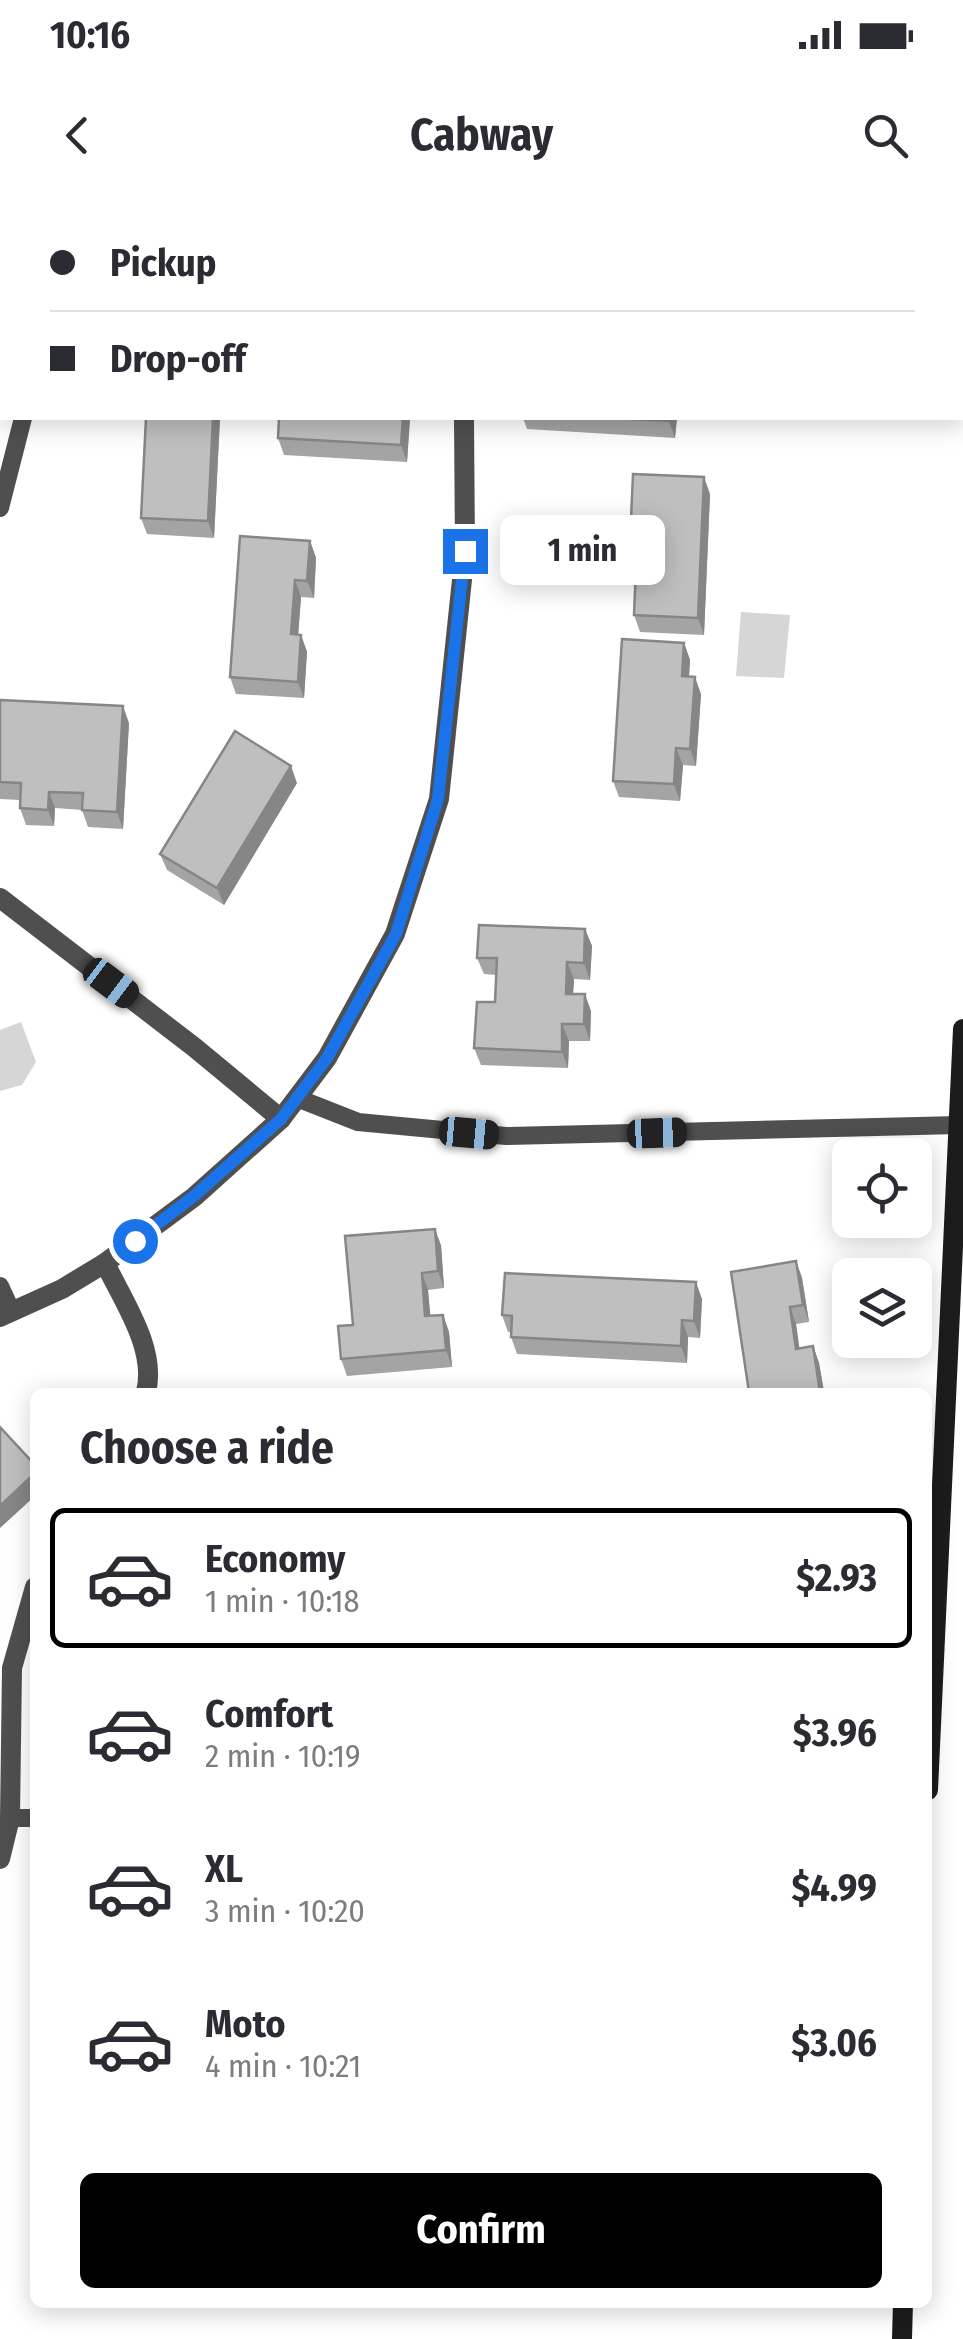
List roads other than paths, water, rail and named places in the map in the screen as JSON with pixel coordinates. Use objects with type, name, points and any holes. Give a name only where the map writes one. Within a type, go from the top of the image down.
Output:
[{"type":"main road","points":[[932,1704],[963,1029]]},
{"type":"main road","points":[[902,2339],[904,2308]]},
{"type":"street","points":[[6,1315],[62,1289],[105,1263],[194,1196],[281,1119],[327,1058],[396,934],[438,799],[465,551],[464,420]]},
{"type":"street","points":[[0,898],[281,1119]]},
{"type":"street","points":[[105,1263],[142,1340],[147,1388]]},
{"type":"street","points":[[0,1859],[10,1818],[12,1668],[30,1605]]},
{"type":"lane","points":[[0,508],[22,420]]},
{"type":"lane","points":[[297,1098],[358,1122],[506,1136],[959,1125]]},
{"type":"lane","points":[[0,1286],[6,1315]]},
{"type":"lane","points":[[10,1818],[30,1818]]}]
